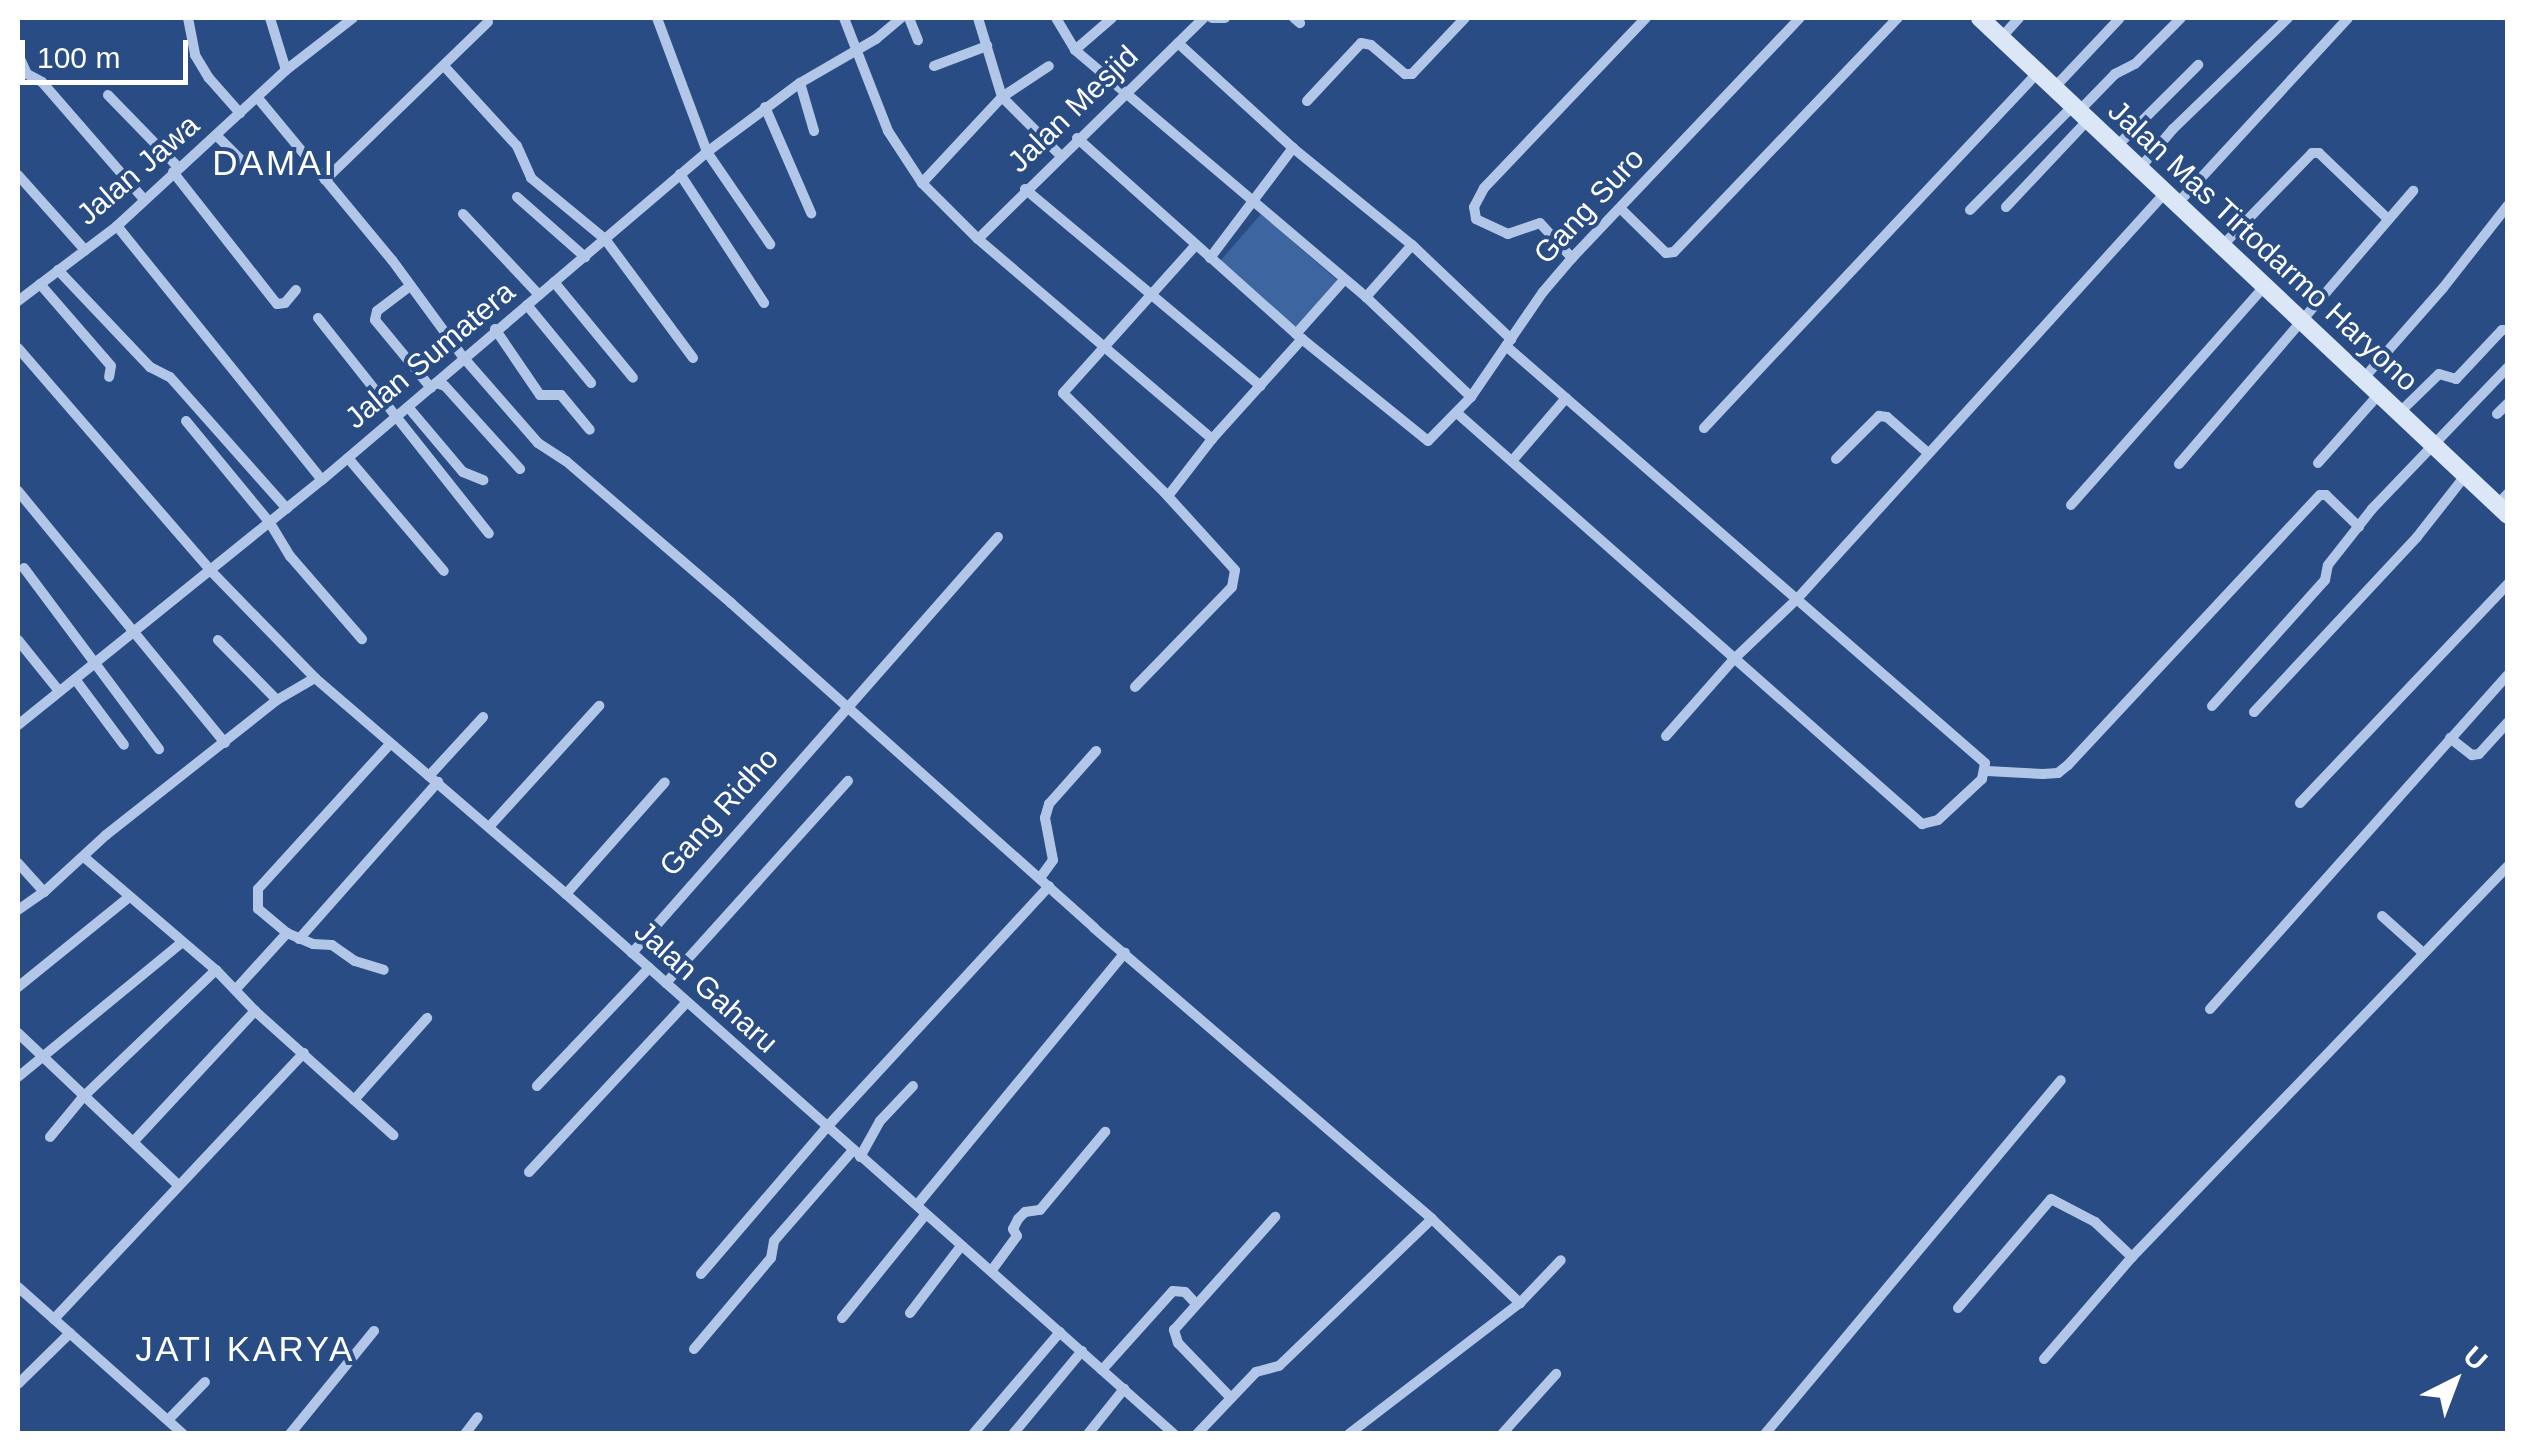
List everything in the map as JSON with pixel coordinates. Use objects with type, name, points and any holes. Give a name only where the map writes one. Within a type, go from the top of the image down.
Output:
[{"type":"street","points":[[188,18],[195,55],[208,78],[240,113]]},
{"type":"street","points":[[270,18],[286,70]]},
{"type":"street","name":"Jalan Jawa","points":[[18,301],[117,226],[286,70],[353,18]]},
{"type":"street","points":[[657,18],[707,152],[770,244]]},
{"type":"street","points":[[844,18],[888,131],[922,183],[978,240],[1212,439]]},
{"type":"street","name":"Jalan Sumatera","points":[[18,726],[322,480],[707,152],[765,107],[876,39],[901,18]]},
{"type":"street","points":[[910,18],[918,40]]},
{"type":"street","points":[[978,18],[1002,97],[1060,155]]},
{"type":"street","points":[[1056,18],[1075,50],[1366,297],[1470,397]]},
{"type":"street","name":"Jalan Mesjid","points":[[978,240],[1025,188],[1204,18]]},
{"type":"street","points":[[1212,18],[1225,18]]},
{"type":"street","points":[[1306,102],[1361,43],[1372,44],[1405,74],[1412,74],[1466,18]]},
{"type":"street","points":[[1572,258],[1540,223],[1508,234],[1476,219],[1474,207],[1484,188],[1646,18]]},
{"type":"street","name":"Gang Suro","points":[[1299,336],[1428,441],[1470,397],[1572,258],[1800,18]]},
{"type":"street","points":[[1621,209],[1666,252],[1674,252],[1898,18]]},
{"type":"street","name":"Jalan Mas Tirtodarmo Haryono","points":[[1980,18],[2465,476],[2504,504]]},
{"type":"street","points":[[2001,38],[2019,18]]},
{"type":"street","points":[[2054,88],[2120,18]]},
{"type":"street","points":[[1970,210],[2080,112],[2116,74],[2135,64],[2180,18]]},
{"type":"street","points":[[2140,168],[2172,129],[2288,18]]},
{"type":"street","points":[[1666,736],[1734,659],[1797,599],[1928,454],[2171,198],[2348,18]]},
{"type":"street","points":[[1075,50],[1106,20]]},
{"type":"street","points":[[325,180],[488,22]]},
{"type":"street","points":[[1178,43],[1294,148],[1412,245],[1566,398],[1985,763],[1986,771]]},
{"type":"street","points":[[934,66],[987,46]]},
{"type":"street","points":[[18,54],[26,74],[54,95],[143,198]]},
{"type":"street","points":[[444,66],[517,146],[531,178],[605,239],[693,358]]},
{"type":"street","points":[[922,183],[1002,97],[1049,66]]},
{"type":"street","points":[[2116,146],[2198,66]]},
{"type":"street","points":[[1704,428],[2038,72]]},
{"type":"street","points":[[800,83],[814,131]]},
{"type":"street","points":[[108,95],[176,170],[277,304],[284,304],[296,290]]},
{"type":"street","points":[[257,97],[463,357],[538,442],[566,460],[1432,1219],[1520,1302]]},
{"type":"street","points":[[765,107],[811,213]]},
{"type":"street","points":[[2006,207],[2080,112]]},
{"type":"street","points":[[217,136],[241,160]]},
{"type":"street","points":[[1077,138],[1299,336]]},
{"type":"street","points":[[1210,258],[1231,236],[1252,201],[1294,148]]},
{"type":"street","points":[[2222,246],[2312,153],[2319,153],[2388,218]]},
{"type":"street","points":[[18,174],[84,250]]},
{"type":"street","points":[[680,174],[764,302]]},
{"type":"street","points":[[1025,188],[1261,386]]},
{"type":"street","points":[[2179,464],[2413,191]]},
{"type":"street","points":[[517,197],[585,257]]},
{"type":"street","points":[[2362,378],[2444,288],[2508,205]]},
{"type":"street","points":[[463,214],[539,295]]},
{"type":"street","points":[[117,226],[322,480]]},
{"type":"street","points":[[1135,687],[1236,579],[1235,570],[1168,496],[1063,392],[1196,245]]},
{"type":"street","points":[[1366,297],[1412,245]]},
{"type":"street","points":[[58,270],[150,367],[170,377],[287,509]]},
{"type":"street","points":[[1168,496],[1344,280]]},
{"type":"street","points":[[554,282],[633,378]]},
{"type":"street","points":[[40,284],[110,366],[109,377]]},
{"type":"street","points":[[410,286],[377,311],[376,320],[434,385],[445,386],[520,469]]},
{"type":"street","points":[[2071,506],[2265,286]]},
{"type":"street","points":[[527,306],[592,383]]},
{"type":"street","points":[[318,318],[489,534]]},
{"type":"street","points":[[495,330],[540,395],[561,394],[590,430]]},
{"type":"street","points":[[2399,413],[2439,374],[2456,379],[2502,330],[2508,330]]},
{"type":"street","name":"Jalan Gaharu","points":[[18,348],[210,570],[316,678],[489,826],[685,1004],[1174,1434]]},
{"type":"street","points":[[2212,706],[2325,580],[2328,564],[2359,527],[2508,367]]},
{"type":"street","points":[[2318,463],[2379,394]]},
{"type":"street","points":[[1512,461],[1566,398]]},
{"type":"street","points":[[2497,414],[2508,403]]},
{"type":"street","points":[[408,407],[463,472],[483,480]]},
{"type":"street","points":[[1456,413],[1922,824],[1938,820],[1986,771],[2043,774],[2058,772],[2068,765],[2320,495],[2326,495],[2359,527]]},
{"type":"street","points":[[1836,459],[1880,416],[1887,417],[1928,454]]},
{"type":"street","points":[[186,421],[270,522],[290,556],[362,640]]},
{"type":"street","points":[[348,458],[444,571]]},
{"type":"street","points":[[2254,712],[2417,537],[2465,476]]},
{"type":"street","points":[[18,491],[225,743]]},
{"type":"street","name":"Gang Ridho","points":[[632,953],[998,536]]},
{"type":"street","points":[[24,568],[114,693],[160,749]]},
{"type":"street","points":[[2300,803],[2508,584]]},
{"type":"street","points":[[18,640],[59,691]]},
{"type":"street","points":[[218,640],[278,700]]},
{"type":"street","points":[[2210,1009],[2508,674]]},
{"type":"street","points":[[18,910],[44,892],[106,835],[278,700],[316,678]]},
{"type":"street","points":[[75,679],[124,745]]},
{"type":"street","points":[[489,826],[599,706]]},
{"type":"street","points":[[299,939],[483,717]]},
{"type":"street","points":[[2450,738],[2472,755],[2479,754],[2506,725]]},
{"type":"street","points":[[384,970],[355,960],[332,945],[287,933],[258,910],[258,889],[390,744]]},
{"type":"street","points":[[701,1274],[1044,882],[1053,860],[1045,818],[1049,804],[1096,750]]},
{"type":"street","points":[[666,983],[848,780]]},
{"type":"street","points":[[566,894],[665,782]]},
{"type":"street","points":[[84,857],[216,970],[255,1012],[393,1135]]},
{"type":"street","points":[[18,863],[44,892]]},
{"type":"street","points":[[2044,1360],[2132,1258],[2333,1052],[2421,951],[2508,866]]},
{"type":"street","points":[[18,987],[128,897]]},
{"type":"street","points":[[2382,916],[2421,951]]},
{"type":"street","points":[[236,989],[287,933]]},
{"type":"street","points":[[18,1077],[181,942]]},
{"type":"street","points":[[842,1318],[921,1210],[1125,952]]},
{"type":"street","points":[[537,1086],[649,968]]},
{"type":"street","points":[[50,1137],[83,1097],[216,970]]},
{"type":"street","points":[[529,1172],[685,1004]]},
{"type":"street","points":[[134,1140],[255,1012]]},
{"type":"street","points":[[354,1100],[427,1018]]},
{"type":"street","points":[[18,1032],[177,1184]]},
{"type":"street","points":[[54,1319],[304,1053]]},
{"type":"street","points":[[1765,1434],[2061,1080]]},
{"type":"street","points":[[694,1349],[771,1258],[774,1241],[857,1154],[880,1121],[913,1086]]},
{"type":"street","points":[[992,1270],[1018,1236],[1013,1229],[1018,1220],[1026,1212],[1040,1210],[1104,1132]]},
{"type":"street","points":[[1958,1308],[2050,1199],[2095,1222],[2132,1258]]},
{"type":"street","points":[[1231,1398],[1174,1337],[1174,1330],[1276,1217]]},
{"type":"street","points":[[1197,1434],[1256,1372],[1279,1366],[1432,1219]]},
{"type":"street","points":[[910,1313],[961,1246]]},
{"type":"street","points":[[1349,1434],[1520,1302],[1561,1260]]},
{"type":"street","points":[[18,1287],[183,1434]]},
{"type":"street","points":[[1102,1370],[1173,1290],[1185,1292],[1196,1304]]},
{"type":"street","points":[[290,1434],[374,1331]]},
{"type":"street","points":[[972,1434],[1060,1332]]},
{"type":"street","points":[[18,1384],[70,1333]]},
{"type":"street","points":[[1013,1434],[1082,1351]]},
{"type":"street","points":[[1502,1434],[1556,1374]]},
{"type":"street","points":[[168,1420],[205,1382]]},
{"type":"street","points":[[1088,1434],[1124,1390]]},
{"type":"street","points":[[465,1434],[478,1417]]},
{"type":"shaded area","points":[[1261,214],[1337,280],[1294,330],[1218,264]]},
{"type":"district","name":"DAMAI","points":[[274,163]]},
{"type":"district","name":"JATI KARYA","points":[[245,1349]]}]
